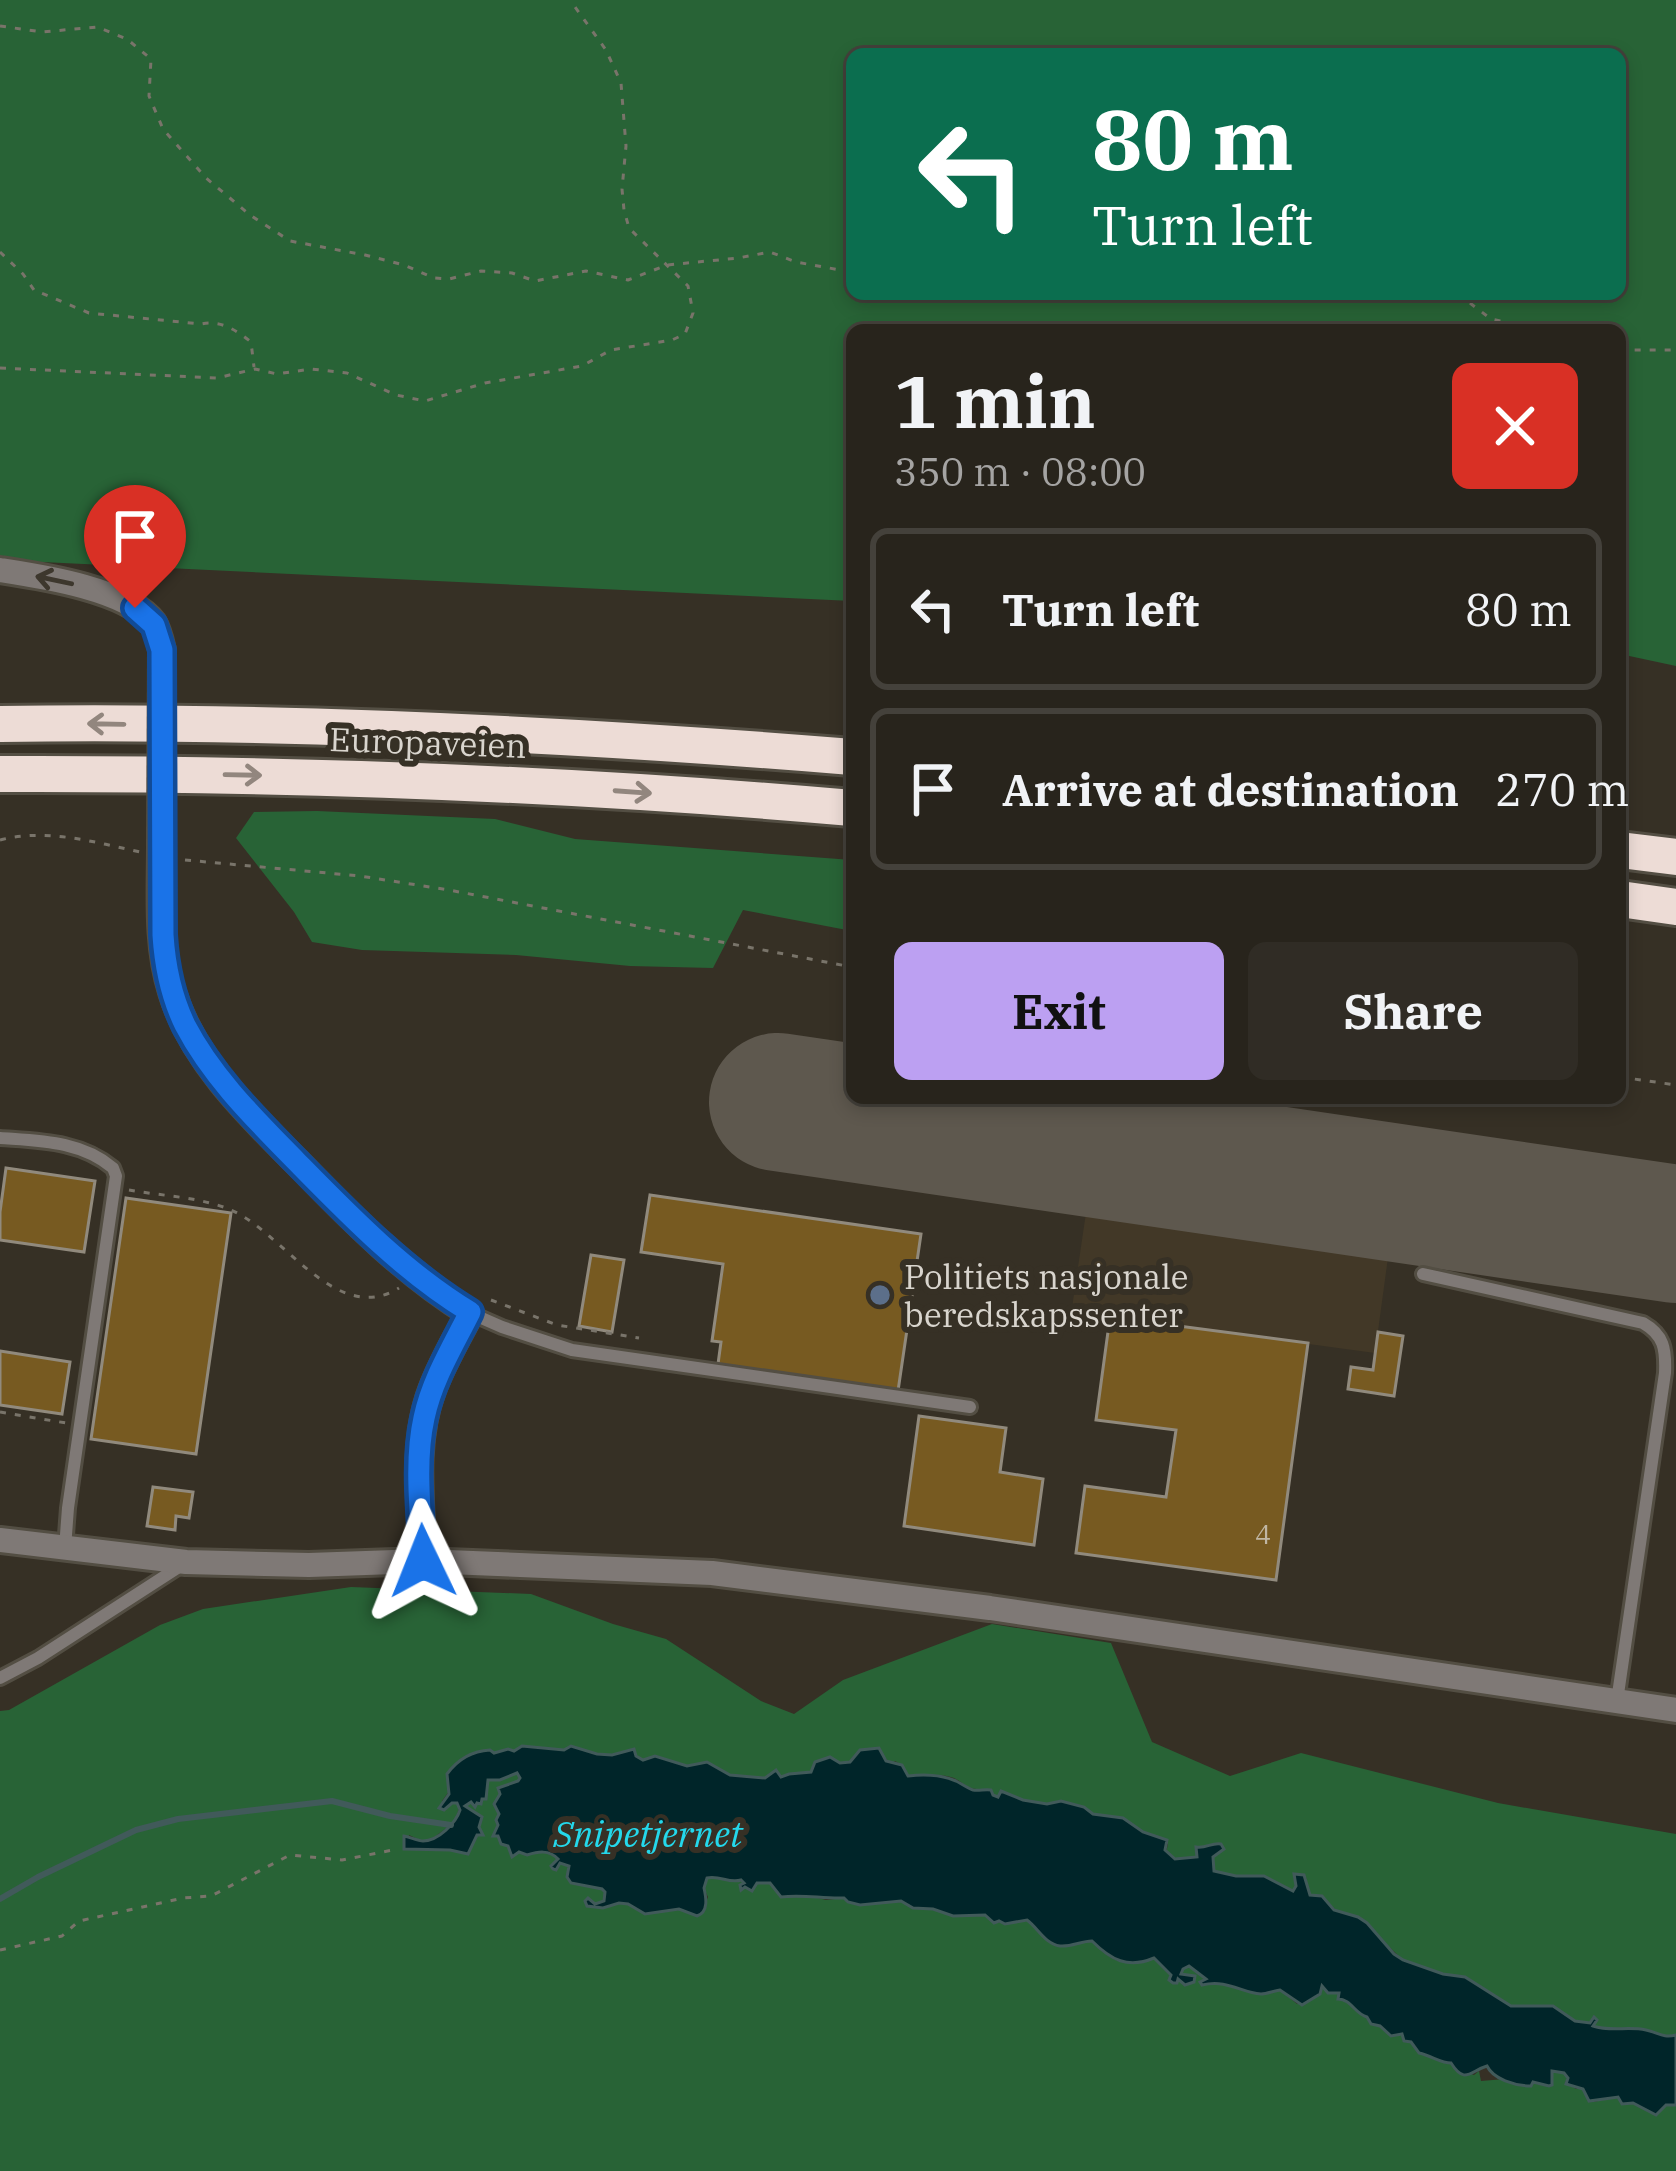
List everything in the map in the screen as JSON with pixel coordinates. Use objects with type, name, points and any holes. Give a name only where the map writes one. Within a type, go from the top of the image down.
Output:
[{"type":"highway","name":"Europaveien","points":[[0,724],[459,731],[846,758]]},
{"type":"highway","name":"Europaveien","points":[[0,774],[280,775],[846,807]]},
{"type":"highway","points":[[1626,851],[1676,857]]},
{"type":"highway","points":[[1626,900],[1676,907]]},
{"type":"street","points":[[0,570],[67,583],[119,600],[154,625],[162,650],[163,935],[169,979],[184,1024],[214,1071],[255,1119],[346,1212],[414,1274],[470,1312],[442,1366],[423,1421],[423,1561]]},
{"type":"street","points":[[0,1540],[186,1562],[423,1561],[689,1571],[789,1581],[1676,1711]]},
{"type":"lane","points":[[0,1138],[61,1143],[86,1151],[113,1168],[116,1176],[65,1549]]},
{"type":"lane","points":[[1423,1274],[1643,1323],[1662,1340],[1665,1373],[1617,1701]]},
{"type":"lane","points":[[470,1312],[572,1349],[970,1407]]},
{"type":"lane","points":[[0,1678],[186,1562]]},
{"type":"path","points":[[0,368],[217,378],[254,369],[277,374],[311,369],[347,373],[396,395],[425,401],[485,383],[582,366],[611,350],[685,334],[693,313],[688,286],[629,228],[622,189],[626,146],[621,83],[606,50],[570,0]]},
{"type":"path","points":[[0,26],[42,32],[97,27],[127,40],[152,59],[149,96],[163,129],[206,178],[290,241],[365,255],[449,279],[481,271],[512,273],[535,281],[586,271],[628,280],[667,265],[770,252],[840,271],[846,268]]},
{"type":"path","points":[[0,252],[34,290],[89,313],[201,324],[213,321],[238,332],[251,342],[254,369]]},
{"type":"path","points":[[1466,300],[1491,319],[1515,324]]},
{"type":"path","points":[[1626,348],[1676,350]]},
{"type":"path","points":[[0,840],[46,835],[427,886],[846,967]]},
{"type":"path","points":[[1626,1078],[1676,1085]]},
{"type":"path","points":[[0,1412],[79,1425]]},
{"type":"path","points":[[0,1950],[62,1936],[79,1921],[212,1896],[290,1855],[342,1860],[392,1850]]},
{"type":"shaded area","points":[[1087,1206],[1389,1250],[1375,1353],[1072,1308]]},
{"type":"green space","points":[[0,0],[1676,0],[1676,666],[1626,655],[1626,324],[846,324],[846,601],[0,560]]},
{"type":"green space","points":[[254,812],[495,819],[575,839],[846,860],[846,930],[743,910],[713,968],[362,950],[312,942],[236,838]]},
{"type":"green space","points":[[351,1587],[531,1594],[666,1639],[761,1701],[794,1714],[843,1680],[992,1624],[1111,1643],[1152,1742],[1230,1776],[1301,1753],[1498,1803],[1676,1834],[1676,2035],[1595,2027],[1595,2018],[1590,2023],[1575,2021],[1553,2006],[1511,2006],[1465,1977],[1403,1960],[1358,1917],[1339,1913],[1322,1896],[1310,1895],[1306,1877],[1300,1873],[1293,1876],[1293,1891],[1264,1876],[1213,1870],[1213,1857],[1219,1851],[1209,1847],[1196,1848],[1194,1857],[1177,1858],[1166,1853],[1168,1844],[1123,1818],[1093,1814],[1060,1801],[1023,1800],[1002,1791],[999,1797],[949,1776],[910,1777],[902,1765],[884,1757],[856,1754],[850,1762],[839,1763],[825,1758],[815,1762],[811,1772],[781,1777],[776,1770],[765,1779],[730,1775],[707,1762],[687,1766],[655,1756],[643,1760],[622,1751],[603,1754],[571,1746],[490,1750],[467,1755],[447,1774],[450,1790],[442,1801],[457,1803],[456,1821],[433,1838],[422,1841],[409,1835],[408,1850],[467,1854],[477,1835],[482,1836],[482,1818],[465,1806],[482,1803],[488,1780],[517,1773],[519,1780],[505,1785],[494,1804],[499,1814],[495,1837],[510,1851],[553,1856],[558,1859],[552,1865],[556,1869],[560,1863],[569,1866],[571,1883],[602,1889],[604,1901],[585,1900],[593,1908],[619,1903],[702,1914],[708,1897],[707,1878],[741,1880],[752,1891],[757,1883],[770,1883],[785,1897],[844,1898],[860,1905],[901,1901],[953,1916],[985,1915],[994,1923],[1028,1921],[1058,1945],[1092,1941],[1120,1962],[1154,1958],[1173,1983],[1178,1978],[1194,1982],[1195,1977],[1181,1973],[1189,1966],[1206,1979],[1200,1981],[1202,1985],[1261,1994],[1280,1990],[1297,2004],[1316,1996],[1321,1985],[1326,1992],[1339,1992],[1340,1999],[1388,2034],[1402,2034],[1419,2053],[1474,2075],[1479,2071],[1481,2081],[1505,2079],[1549,2086],[1552,2071],[1564,2073],[1565,2082],[1583,2089],[1593,2102],[1618,2097],[1622,2104],[1643,2108],[1676,2105],[1676,2171],[0,2171],[0,1711],[160,1625],[203,1609]]},
{"type":"water","name":"Snipetjernet","points":[[522,1746],[564,1750],[571,1746],[612,1755],[634,1749],[643,1760],[655,1756],[687,1766],[707,1762],[730,1775],[765,1778],[776,1770],[781,1777],[811,1772],[815,1762],[830,1757],[850,1762],[860,1750],[879,1748],[886,1761],[902,1765],[908,1776],[939,1776],[973,1790],[991,1790],[998,1797],[1001,1791],[1047,1804],[1061,1801],[1093,1814],[1123,1818],[1167,1840],[1165,1850],[1175,1859],[1197,1857],[1196,1847],[1221,1844],[1224,1849],[1213,1857],[1214,1871],[1264,1876],[1293,1891],[1294,1874],[1304,1875],[1310,1895],[1322,1896],[1334,1910],[1367,1923],[1403,1960],[1465,1977],[1511,2006],[1553,2006],[1575,2021],[1590,2023],[1594,2017],[1593,2026],[1600,2028],[1676,2035],[1676,2105],[1666,2105],[1656,2115],[1633,2103],[1622,2104],[1618,2097],[1589,2101],[1583,2089],[1566,2084],[1564,2073],[1552,2071],[1549,2086],[1512,2083],[1487,2066],[1464,2075],[1451,2063],[1419,2053],[1402,2034],[1391,2036],[1371,2024],[1338,1999],[1339,1993],[1328,1993],[1322,1986],[1320,1994],[1302,2005],[1280,1990],[1261,1994],[1202,1985],[1206,1979],[1189,1966],[1181,1974],[1195,1976],[1194,1982],[1185,1985],[1178,1979],[1173,1983],[1154,1958],[1120,1961],[1092,1941],[1055,1945],[1027,1920],[994,1923],[985,1915],[953,1916],[901,1901],[860,1905],[844,1898],[781,1897],[770,1883],[741,1890],[741,1880],[712,1877],[704,1888],[705,1908],[697,1916],[679,1909],[645,1914],[619,1903],[587,1906],[588,1898],[595,1904],[604,1901],[605,1892],[571,1883],[569,1866],[560,1863],[553,1869],[558,1859],[551,1854],[519,1852],[512,1857],[508,1846],[493,1836],[498,1825],[494,1804],[498,1788],[518,1781],[517,1773],[488,1780],[486,1799],[475,1807],[471,1802],[465,1806],[482,1817],[483,1835],[477,1835],[468,1854],[404,1849],[404,1836],[423,1841],[435,1838],[458,1815],[457,1803],[439,1808],[449,1794],[447,1774],[456,1764],[477,1752],[514,1751]]},
{"type":"building","points":[[6,1168],[95,1181],[84,1252],[0,1240]]},
{"type":"building","points":[[650,1195],[921,1234],[898,1391],[718,1364],[721,1342],[712,1341],[723,1264],[641,1252]]},
{"type":"building","points":[[126,1198],[231,1213],[196,1454],[91,1439]]},
{"type":"building","points":[[591,1255],[624,1260],[612,1332],[579,1326]]},
{"type":"building","points":[[1110,1317],[1308,1343],[1276,1580],[1076,1553],[1085,1486],[1166,1497],[1176,1430],[1096,1420]]},
{"type":"building","points":[[1378,1332],[1403,1336],[1394,1396],[1348,1389],[1351,1367],[1373,1370]]},
{"type":"building","points":[[0,1351],[70,1362],[62,1414],[0,1405]]},
{"type":"building","points":[[919,1416],[1006,1428],[1000,1472],[1043,1479],[1034,1545],[904,1526]]},
{"type":"building","points":[[153,1487],[193,1492],[189,1518],[176,1516],[175,1530],[147,1526]]},
{"type":"waterway","points":[[0,1899],[136,1830],[178,1819],[332,1801],[451,1825]]},
{"type":"runway","points":[[778,1102],[1676,1234]]},
{"type":"place","name":"Politiets nasjonale beredskapssenter","points":[[880,1295]]},
{"type":"route","points":[[135,608],[154,625],[162,650],[160,895],[165,964],[184,1024],[241,1103],[346,1212],[414,1274],[470,1312],[442,1366],[423,1421],[423,1561]]}]
